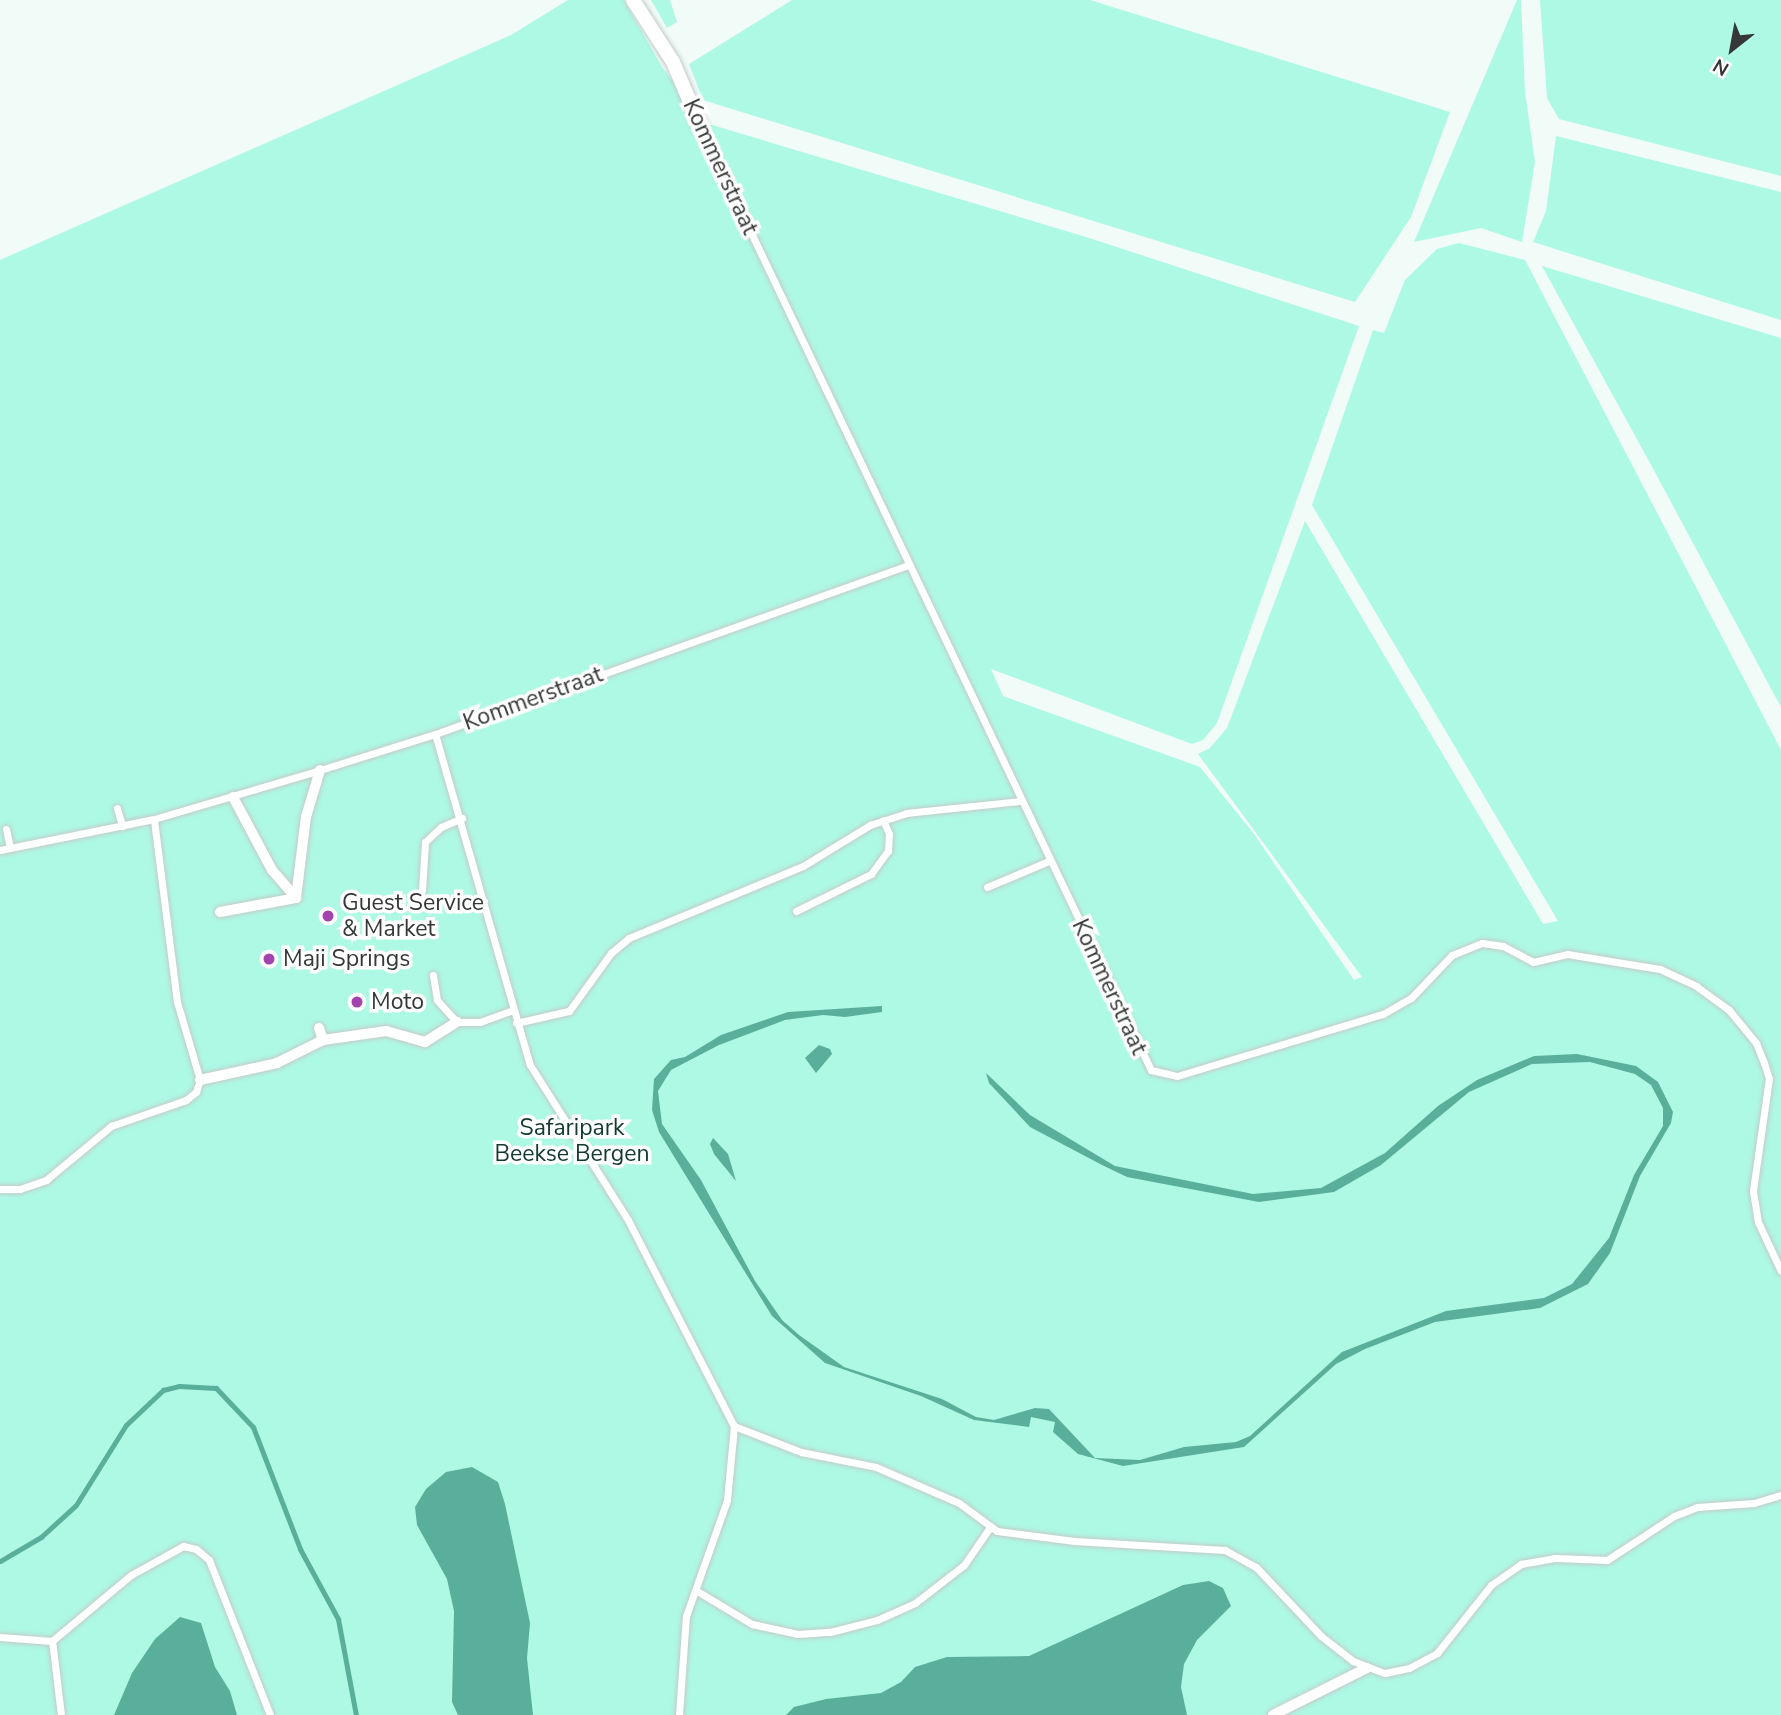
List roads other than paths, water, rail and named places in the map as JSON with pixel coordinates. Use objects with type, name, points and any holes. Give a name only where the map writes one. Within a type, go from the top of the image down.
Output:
[{"type":"street","name":"Kommerstraat","points":[[633,0],[673,62],[701,128]]},
{"type":"street","points":[[296,898],[306,817],[320,770]]},
{"type":"street","points":[[233,797],[272,870],[296,898]]},
{"type":"street","points":[[220,912],[296,898]]},
{"type":"street","points":[[200,1080],[277,1063],[323,1040],[386,1031],[425,1042],[457,1022]]},
{"type":"street","points":[[319,1028],[323,1040]]},
{"type":"street","points":[[1273,1715],[1367,1668]]},
{"type":"lane","name":"Kommerstraat","points":[[701,128],[1143,1059],[1151,1070],[1168,1077],[1394,1010],[1465,948],[1482,943],[1503,946],[1533,962],[1567,954],[1633,962],[1679,976],[1729,1010],[1756,1044],[1769,1078],[1753,1191],[1758,1222],[1781,1271]]},
{"type":"lane","name":"Kommerstraat","points":[[0,850],[155,819],[435,734],[908,565]]},
{"type":"lane","points":[[435,734],[462,818],[511,1010],[544,1092],[628,1220],[704,1361],[734,1426],[727,1500],[686,1616],[680,1656],[679,1715]]},
{"type":"lane","points":[[516,1023],[569,1011],[611,953],[629,938],[803,866],[883,820],[906,813],[1021,801]]},
{"type":"lane","points":[[117,808],[121,826]]},
{"type":"lane","points":[[422,890],[425,842],[441,827],[462,818]]},
{"type":"lane","points":[[0,1189],[20,1189],[46,1180],[111,1126],[186,1100],[196,1092],[200,1080],[177,1002],[155,819]]},
{"type":"lane","points":[[796,911],[871,874],[888,851],[889,834],[883,820]]},
{"type":"lane","points":[[6,829],[10,848]]},
{"type":"lane","points":[[987,887],[1049,861]]},
{"type":"lane","points":[[433,975],[437,1000],[457,1022],[480,1022],[511,1010]]},
{"type":"lane","points":[[734,1426],[801,1452],[876,1467],[958,1503],[990,1527],[1074,1541],[1225,1550],[1256,1567],[1321,1636],[1367,1668],[1396,1673],[1437,1653],[1491,1585],[1521,1564],[1555,1558],[1607,1560],[1674,1516],[1723,1503],[1754,1503],[1781,1496]]},
{"type":"lane","points":[[697,1591],[752,1623],[798,1634],[830,1632],[877,1620],[915,1603],[964,1565],[990,1527]]},
{"type":"lane","points":[[0,1637],[52,1641],[131,1574],[171,1549],[189,1546],[203,1555],[214,1571],[270,1715]]},
{"type":"lane","points":[[52,1641],[61,1715]]},
{"type":"waterway","points":[[0,1561],[41,1537],[76,1505],[126,1425],[163,1390],[179,1386],[216,1388],[253,1427],[300,1549],[338,1619],[356,1715]]},
{"type":"place","name":"Guest Service & Market","points":[[328,916]]},
{"type":"place","name":"Maji Springs","points":[[269,959]]},
{"type":"place","name":"Moto","points":[[357,1002]]},
{"type":"park label","name":"Safaripark Beekse Bergen","points":[[572,1141]]}]
